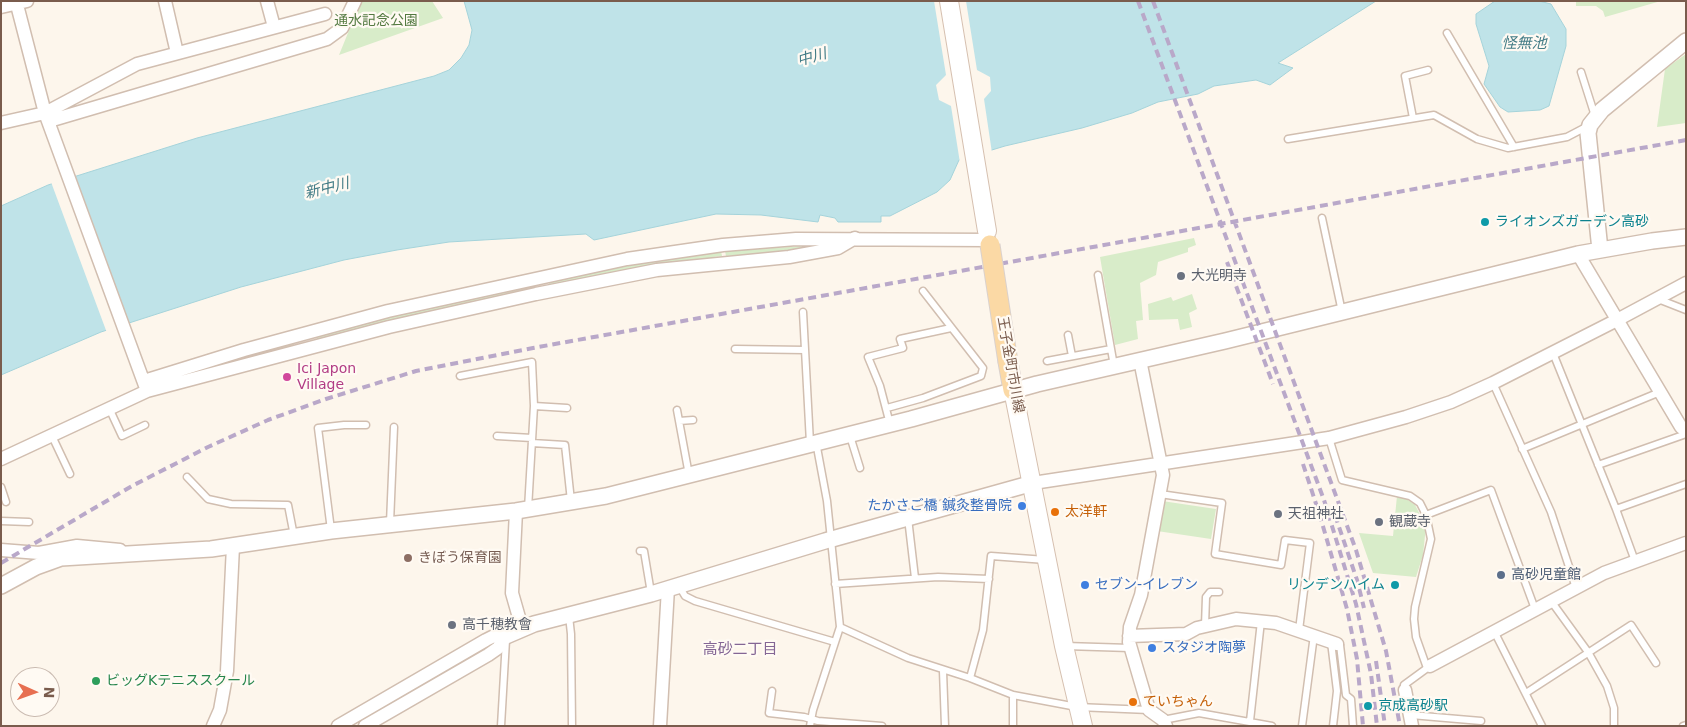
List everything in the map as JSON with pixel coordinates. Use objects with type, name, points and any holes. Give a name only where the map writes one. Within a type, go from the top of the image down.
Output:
[{"type":"main road","name":"王子金町市川線","points":[[949,1],[1008,362],[1064,646],[1083,726]]},
{"type":"street","points":[[164,1],[177,52]]},
{"type":"street","points":[[267,1],[274,27]]},
{"type":"street","points":[[1,123],[48,121],[327,39],[342,28],[355,1]]},
{"type":"street","points":[[1,7],[20,2],[48,121],[144,382]]},
{"type":"street","points":[[48,121],[136,64],[326,14]]},
{"type":"street","points":[[1600,250],[1588,133],[1593,121],[1686,41]]},
{"type":"street","points":[[1,586],[36,567],[61,558],[233,546],[331,531],[522,510],[606,496],[890,424],[1014,390],[1578,254],[1686,237]]},
{"type":"street","points":[[144,382],[522,297],[657,270],[789,258],[838,248],[855,238]]},
{"type":"street","points":[[1,459],[108,408],[144,382],[269,343],[388,311],[627,259],[744,242],[855,238],[989,239]]},
{"type":"street","points":[[1578,254],[1681,427],[1686,432]]},
{"type":"street","points":[[338,726],[494,636],[506,636],[522,628],[651,594],[830,539],[1033,483],[1329,438],[1415,414],[1451,402],[1493,383],[1686,283]]},
{"type":"street","points":[[1140,360],[1163,475],[1141,595],[1130,642],[1149,710],[1164,723]]},
{"type":"street","points":[[522,510],[512,593],[522,628]]},
{"type":"street","points":[[1428,667],[1576,588],[1635,561],[1686,543]]},
{"type":"street","points":[[1,550],[39,553],[78,546],[142,553]]},
{"type":"street","points":[[213,726],[220,710],[227,671],[233,546]]},
{"type":"street","points":[[660,726],[673,586]]},
{"type":"street","points":[[1130,642],[1186,634],[1205,626],[1236,619],[1261,621],[1300,630],[1334,643]]},
{"type":"street","points":[[365,726],[488,655],[498,648],[506,636]]},
{"type":"street","points":[[1405,690],[1412,720]]},
{"type":"lane","points":[[1447,34],[1514,147]]},
{"type":"lane","points":[[1413,118],[1404,76],[1428,70]]},
{"type":"lane","points":[[1288,139],[1434,115],[1459,127],[1477,139],[1508,148],[1568,138],[1593,121],[1581,72]]},
{"type":"lane","points":[[1322,218],[1342,312]]},
{"type":"lane","points":[[1098,275],[1114,366]]},
{"type":"lane","points":[[887,408],[923,398],[981,376],[984,368],[923,291]]},
{"type":"lane","points":[[1657,298],[1686,310]]},
{"type":"lane","points":[[803,312],[813,442],[827,501],[840,627],[810,722]]},
{"type":"lane","points":[[890,424],[887,408],[868,357],[903,348],[900,339],[952,328]]},
{"type":"lane","points":[[1068,335],[1072,356]]},
{"type":"lane","points":[[736,349],[805,350]]},
{"type":"lane","points":[[1047,361],[1111,349]]},
{"type":"lane","points":[[1553,353],[1583,424],[1635,561]]},
{"type":"lane","points":[[460,376],[532,362],[534,406],[532,440],[522,510]]},
{"type":"lane","points":[[1493,383],[1551,512],[1576,588]]},
{"type":"lane","points":[[1522,449],[1660,392]]},
{"type":"lane","points":[[534,406],[567,408]]},
{"type":"lane","points":[[108,408],[122,436],[146,425]]},
{"type":"lane","points":[[677,410],[689,475]]},
{"type":"lane","points":[[679,421],[693,420]]},
{"type":"lane","points":[[331,531],[318,428],[366,425]]},
{"type":"lane","points":[[390,525],[394,427]]},
{"type":"lane","points":[[1598,465],[1686,432]]},
{"type":"lane","points":[[849,433],[860,468]]},
{"type":"lane","points":[[52,436],[70,474]]},
{"type":"lane","points":[[497,436],[565,445],[571,502]]},
{"type":"lane","points":[[1329,438],[1342,480],[1410,496],[1420,503],[1426,515],[1432,539],[1415,607],[1414,619],[1416,637],[1428,667],[1404,685],[1405,690]]},
{"type":"lane","points":[[187,477],[208,499],[232,504],[288,505],[295,537]]},
{"type":"lane","points":[[1616,509],[1686,484]]},
{"type":"lane","points":[[1,487],[6,502]]},
{"type":"lane","points":[[1426,515],[1491,490],[1536,609]]},
{"type":"lane","points":[[1160,494],[1222,503],[1215,554],[1281,565],[1285,540],[1310,543],[1300,630]]},
{"type":"lane","points":[[908,517],[915,578]]},
{"type":"lane","points":[[1,521],[29,522]]},
{"type":"lane","points":[[640,551],[644,551],[651,594]]},
{"type":"lane","points":[[970,678],[983,630],[991,556],[1048,560]]},
{"type":"lane","points":[[835,584],[938,577],[989,579]]},
{"type":"lane","points":[[673,586],[695,602],[835,642]]},
{"type":"lane","points":[[1205,626],[1206,597],[1210,592],[1219,592]]},
{"type":"lane","points":[[1551,601],[1588,652],[1607,686],[1614,708],[1614,726]]},
{"type":"lane","points":[[569,616],[571,634],[572,726]]},
{"type":"lane","points":[[1250,721],[1261,621]]},
{"type":"lane","points":[[1526,693],[1631,625],[1656,663]]},
{"type":"lane","points":[[840,627],[908,658],[970,678],[1013,695],[1077,707],[1149,710]]},
{"type":"lane","points":[[1494,632],[1542,726]]},
{"type":"lane","points":[[1302,726],[1314,635]]},
{"type":"lane","points":[[501,726],[506,682],[506,636]]},
{"type":"lane","points":[[1064,646],[1130,642]]},
{"type":"lane","points":[[1333,726],[1337,691],[1334,643],[1340,645],[1346,695],[1351,699],[1353,726]]},
{"type":"lane","points":[[943,670],[945,726]]},
{"type":"lane","points":[[772,691],[769,713],[810,722],[882,726]]},
{"type":"lane","points":[[1013,695],[1013,726]]},
{"type":"lane","points":[[1164,723],[1199,713],[1272,726]]},
{"type":"lane","points":[[1412,720],[1481,721]]},
{"type":"green space","name":"通水記念公園","points":[[361,1],[432,1],[443,18],[339,55]]},
{"type":"green space","points":[[1576,1],[1661,1],[1605,17],[1603,11],[1596,6],[1576,6]]},
{"type":"green space","points":[[1686,54],[1686,123],[1657,127],[1665,69]]},
{"type":"green space","points":[[1194,238],[1196,245],[1188,248],[1188,252],[1158,262],[1156,275],[1140,283],[1143,320],[1136,321],[1138,339],[1115,345],[1100,257]]},
{"type":"green space","points":[[837,244],[736,258],[735,255],[726,256],[725,251]]},
{"type":"green space","points":[[721,251],[722,256],[713,257],[713,260],[549,286],[549,282],[620,267]]},
{"type":"green space","points":[[531,286],[520,293],[317,340],[317,337],[307,340],[306,338],[412,311]]},
{"type":"green space","points":[[1192,294],[1197,309],[1189,313],[1192,327],[1180,330],[1178,319],[1149,320],[1148,304],[1171,297],[1173,301]]},
{"type":"green space","points":[[303,338],[303,341],[294,343],[294,346],[174,378]]},
{"type":"green space","points":[[1397,496],[1415,505],[1426,526],[1423,555],[1416,577],[1373,573],[1359,533],[1393,536]]},
{"type":"green space","points":[[1162,501],[1216,509],[1211,539],[1157,531]]},
{"type":"water","points":[[464,1],[1376,1],[1278,63],[1293,68],[1270,85],[1256,80],[1214,86],[1198,94],[1158,102],[1132,113],[1082,128],[1005,146],[959,160],[950,180],[937,192],[890,216],[881,216],[881,222],[838,222],[835,218],[820,215],[818,222],[761,215],[716,214],[594,240],[586,234],[449,242],[397,250],[344,260],[241,287],[101,332],[1,375],[1,206],[48,185],[197,138],[434,76],[449,70],[461,58],[469,45],[472,30]]},
{"type":"water","name":"怪無池","points":[[1495,1],[1539,1],[1551,4],[1566,29],[1566,46],[1549,106],[1540,110],[1508,112],[1500,107],[1484,84],[1489,66],[1476,24],[1476,14]]},
{"type":"pier","points":[[934,1],[966,1],[977,70],[990,77],[991,91],[984,99],[992,153],[960,163],[951,106],[939,100],[936,85],[946,75]]},
{"type":"pier","points":[[74,174],[130,325],[107,333],[51,182]]},
{"type":"railway","points":[[1138,1],[1324,500],[1356,604],[1371,674],[1377,726]]},
{"type":"railway","points":[[1153,1],[1356,550],[1386,651],[1400,726]]},
{"type":"railway","points":[[1,563],[132,486],[208,447],[268,420],[326,399],[416,371],[533,348],[1686,140]]},
{"type":"railway","points":[[1227,262],[1273,384]]},
{"type":"railway","points":[[1303,464],[1347,609],[1357,659],[1363,726]]},
{"type":"railway","points":[[1335,515],[1357,580],[1364,608]]},
{"type":"railway","points":[[1376,661],[1385,726]]},
{"type":"place","name":"ライオンズガーデン高砂","points":[[1485,222]]},
{"type":"place","name":"大光明寺","points":[[1181,276]]},
{"type":"place","name":"Ici Japon Village","points":[[287,377]]},
{"type":"place","name":"たかさご橋 鍼灸整骨院","points":[[1022,506]]},
{"type":"place","name":"太洋軒","points":[[1055,512]]},
{"type":"place","name":"天祖神社","points":[[1278,514]]},
{"type":"place","name":"観蔵寺","points":[[1379,522]]},
{"type":"place","name":"きぼう保育園","points":[[408,558]]},
{"type":"place","name":"高砂児童館","points":[[1501,575]]},
{"type":"place","name":"セブン-イレブン","points":[[1085,585]]},
{"type":"place","name":"リンデンハイム","points":[[1395,585]]},
{"type":"place","name":"高千穂教會","points":[[452,625]]},
{"type":"place","name":"スタジオ陶夢","points":[[1152,648]]},
{"type":"place","name":"ビッグKテニススクール","points":[[96,681]]},
{"type":"place","name":"ていちゃん","points":[[1133,702]]},
{"type":"place","name":"京成高砂駅","points":[[1368,706]]},
{"type":"district","name":"高砂二丁目","points":[[740,650]]},
{"type":"water label","name":"中川","points":[[812,58]]},
{"type":"water label","name":"新中川","points":[[327,189]]}]
